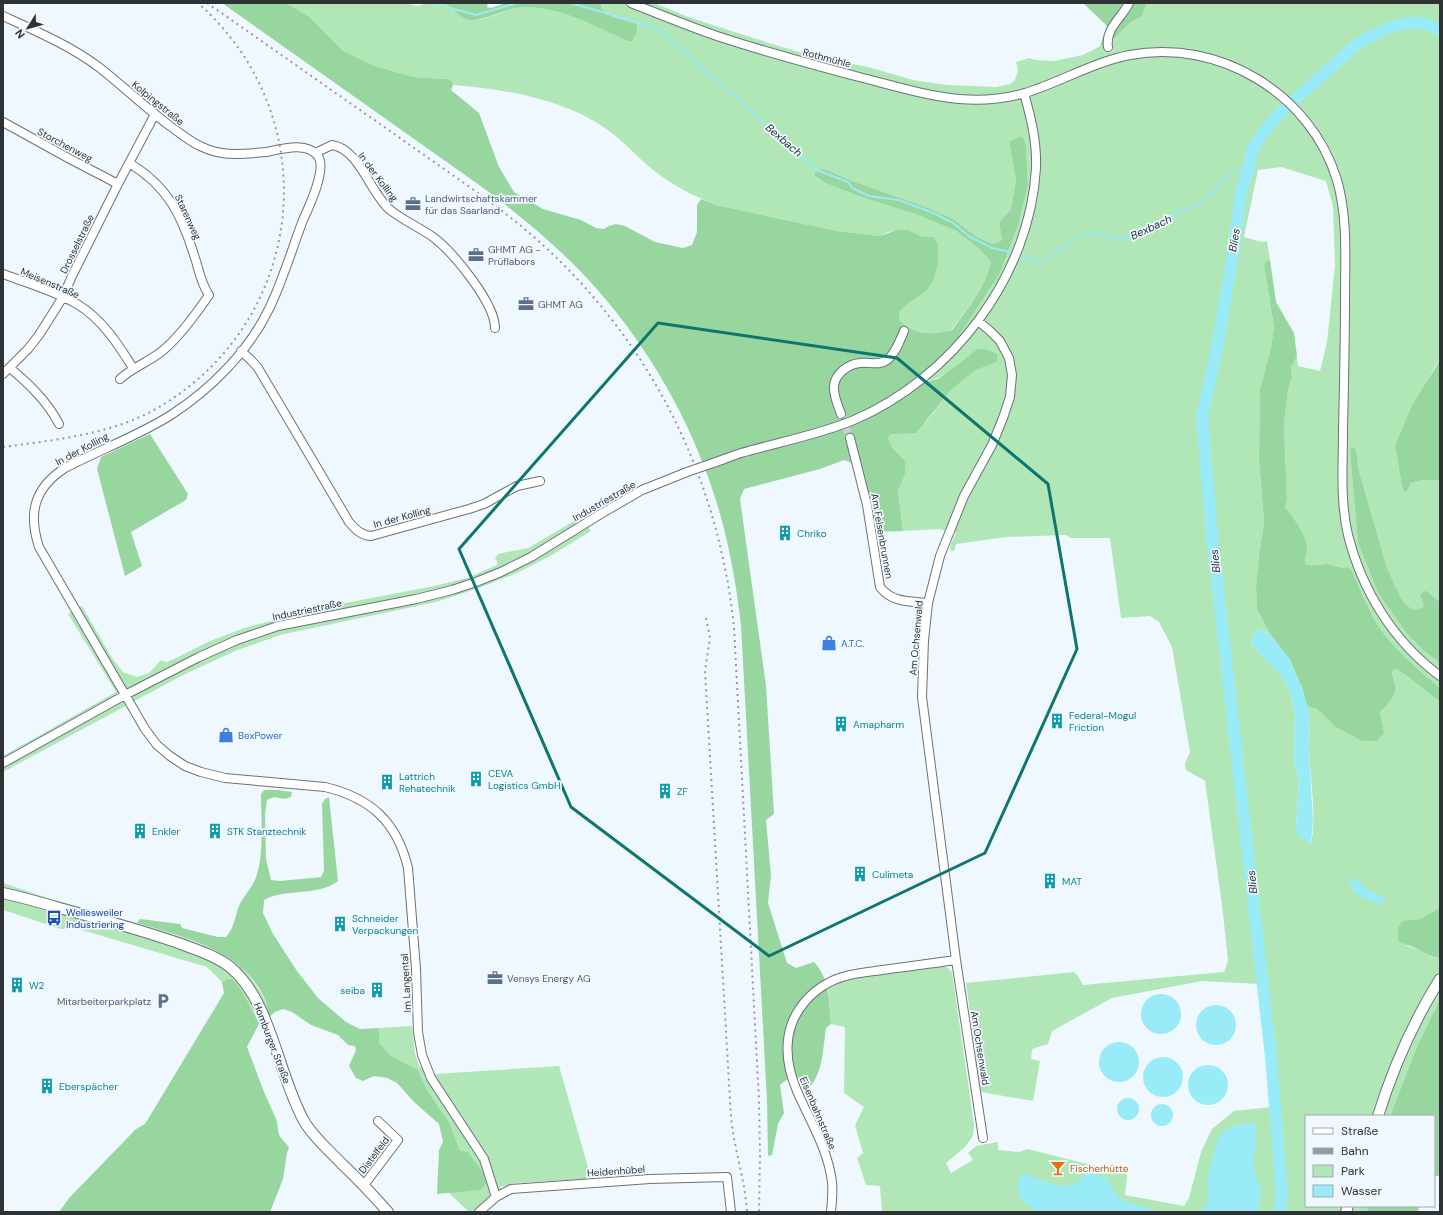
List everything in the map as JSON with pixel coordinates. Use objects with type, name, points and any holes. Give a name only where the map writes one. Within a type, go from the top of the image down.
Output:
[{"type":"main road","name":"Homburger Straße","points":[[3,893],[148,933],[197,949],[230,966],[243,979],[260,1008],[292,1096],[305,1123],[327,1149],[364,1185],[388,1212]]},
{"type":"main road","points":[[1378,1115],[1391,1078],[1406,1042],[1422,1009],[1440,979]]},
{"type":"street","name":"Rothmühle","points":[[631,3],[709,33],[754,48],[903,88],[959,99],[984,100],[1002,98],[1024,93],[1129,55],[1145,53],[1174,53],[1217,60],[1246,72],[1261,80],[1289,102],[1310,126],[1322,146],[1332,167],[1341,194],[1345,229],[1343,492],[1348,535],[1364,580],[1389,624],[1415,655],[1440,676]]},
{"type":"street","points":[[1108,47],[1107,42],[1109,34],[1114,24],[1129,3]]},
{"type":"street","name":"Kolpingstraße","points":[[3,16],[71,48],[101,69],[190,141],[200,146],[218,152],[232,154],[264,152],[291,148],[303,148],[315,153]]},
{"type":"street","name":"Industriestraße","points":[[3,763],[125,695],[199,657],[237,640],[278,626],[416,599],[476,582],[531,557],[642,490],[740,453],[827,430],[855,420],[896,398],[925,377],[955,349],[978,321],[997,292],[1016,254],[1030,207],[1036,167],[1031,117],[1024,93]]},
{"type":"street","name":"Drosselstraße","points":[[3,374],[39,335],[63,297],[118,184],[155,114]]},
{"type":"street","name":"Storchenweg","points":[[3,122],[118,184]]},
{"type":"street","name":"In der Kolling","points":[[125,695],[39,547],[34,524],[36,504],[40,493],[53,476],[65,468],[151,426],[170,415],[197,396],[226,369],[241,351],[269,310],[315,190],[321,166],[319,156],[315,153],[332,145],[342,148],[349,154],[382,202],[389,209],[428,234],[451,254],[488,304],[495,323],[495,328]]},
{"type":"street","name":"Starenweg","points":[[129,163],[160,186],[176,209],[203,285],[209,295],[175,338],[153,357],[133,368]]},
{"type":"street","name":"Meisenstraße","points":[[3,274],[63,297],[77,304],[104,327],[114,339],[133,368]]},
{"type":"street","name":"Am Ochsenwald","points":[[978,321],[1000,341],[1009,358],[1012,375],[1010,397],[992,445],[964,496],[940,556],[928,603],[924,640],[922,696],[956,960],[983,1138]]},
{"type":"street","points":[[841,414],[834,386],[839,375],[853,364],[880,364],[887,360],[895,350],[904,331]]},
{"type":"street","name":"In der Kolling","points":[[241,351],[258,368],[349,522],[357,531],[364,535],[371,536],[469,509],[484,504],[517,486],[540,481]]},
{"type":"street","points":[[10,368],[34,389],[54,414],[59,424]]},
{"type":"street","points":[[120,379],[133,368]]},
{"type":"street","name":"Am Felsenbrunnen","points":[[850,438],[867,505],[880,587],[884,592],[895,599],[928,603]]},
{"type":"street","name":"Im Langental","points":[[125,695],[145,730],[157,745],[185,766],[200,772],[225,778],[326,787],[356,796],[381,815],[399,841],[408,868],[416,969],[418,1032],[422,1055],[431,1078],[484,1159],[496,1197]]},
{"type":"street","name":"Eisenbahnstraße","points":[[831,1212],[832,1182],[829,1166],[822,1145],[797,1091],[788,1066],[789,1032],[793,1019],[798,1009],[805,1001],[828,982],[847,976],[893,968],[956,960]]},
{"type":"street","name":"Distelfeld","points":[[364,1185],[398,1140],[378,1121]]},
{"type":"street","name":"Heidenhübel","points":[[479,1212],[496,1197],[511,1188],[650,1179],[726,1177],[731,1212]]},
{"type":"highlighted area","points":[[658,323],[897,358],[1048,484],[1077,649],[985,853],[769,956],[571,807],[459,549]]},
{"type":"green space","points":[[436,2],[444,3],[464,18],[471,20],[483,19],[518,8],[537,8],[551,10],[578,18],[631,41],[634,38],[637,24],[613,17],[601,8],[601,3],[654,3],[691,18],[820,58],[868,67],[913,80],[947,85],[996,87],[1010,84],[1015,80],[1018,70],[1016,62],[1029,58],[1054,61],[1083,55],[1114,39],[1130,23],[1142,16],[1147,3],[1440,3],[1440,360],[1434,368],[1395,445],[1404,492],[1407,491],[1411,483],[1422,480],[1440,480],[1440,602],[1428,592],[1423,609],[1414,610],[1406,605],[1401,598],[1387,568],[1359,471],[1356,450],[1350,452],[1358,543],[1378,593],[1407,634],[1424,651],[1440,663],[1440,688],[1403,655],[1386,637],[1373,617],[1351,569],[1348,567],[1327,564],[1305,564],[1304,558],[1307,550],[1285,507],[1287,500],[1284,424],[1288,390],[1292,377],[1291,367],[1297,356],[1298,366],[1320,371],[1327,342],[1335,265],[1333,206],[1326,181],[1281,167],[1258,170],[1244,237],[1262,242],[1267,241],[1270,260],[1266,261],[1264,265],[1274,327],[1271,347],[1260,391],[1259,459],[1264,523],[1256,586],[1257,609],[1270,634],[1256,629],[1251,644],[1283,678],[1292,697],[1295,716],[1294,760],[1299,779],[1296,828],[1311,844],[1313,833],[1313,809],[1307,706],[1317,709],[1334,726],[1362,741],[1377,741],[1384,733],[1380,712],[1390,701],[1395,691],[1392,671],[1397,669],[1440,702],[1440,908],[1420,919],[1403,922],[1407,946],[1424,951],[1431,957],[1440,958],[1440,999],[1418,1044],[1390,1115],[1305,1115],[1305,1207],[1368,1207],[1367,1212],[882,1212],[880,1186],[866,1185],[857,1158],[863,1153],[855,1125],[864,1107],[844,1093],[845,1027],[831,1024],[828,987],[836,983],[862,977],[942,966],[948,968],[952,972],[974,1125],[973,1136],[964,1148],[946,1163],[951,1173],[973,1160],[968,1153],[976,1146],[998,1142],[998,1150],[1019,1152],[1028,1149],[1127,1174],[1125,1195],[1184,1206],[1189,1198],[1201,1152],[1212,1129],[1234,1111],[1272,1107],[1260,984],[1202,981],[1112,998],[1052,1031],[1048,1044],[1032,1049],[1031,1059],[1040,1061],[1033,1101],[981,1092],[966,983],[1074,972],[1083,985],[1224,972],[1228,961],[1205,781],[1186,770],[1185,764],[1190,752],[1172,647],[1159,622],[1150,616],[1121,618],[1110,538],[1071,538],[1066,535],[1006,537],[956,544],[954,551],[951,551],[950,546],[956,533],[939,529],[903,531],[898,491],[905,474],[906,462],[892,447],[888,438],[891,434],[926,422],[952,389],[976,370],[997,362],[977,349],[954,368],[941,376],[930,380],[921,378],[1000,273],[1019,223],[1028,185],[1026,145],[1023,138],[1009,142],[1016,180],[1011,209],[999,223],[1002,240],[993,244],[977,237],[953,219],[829,171],[815,176],[825,183],[858,196],[918,215],[956,231],[978,248],[991,262],[980,290],[951,330],[936,333],[918,332],[899,320],[899,312],[905,305],[925,292],[933,237],[923,237],[908,230],[888,232],[880,236],[837,231],[716,205],[687,192],[662,177],[612,133],[576,112],[557,104],[515,93],[453,85],[452,81],[446,79],[414,77],[375,66],[343,51],[310,17],[286,3],[406,3],[418,6],[425,3]]},
{"type":"green space","points":[[222,3],[286,3],[310,17],[343,51],[375,66],[414,77],[446,79],[452,81],[453,85],[451,90],[479,113],[499,167],[514,192],[543,209],[581,220],[596,228],[604,229],[616,224],[625,226],[655,242],[683,248],[692,245],[697,232],[697,205],[701,199],[716,205],[837,231],[880,236],[897,230],[908,230],[923,237],[933,237],[938,244],[938,263],[933,281],[925,292],[906,305],[899,312],[899,320],[918,332],[937,333],[952,330],[980,290],[991,262],[978,248],[956,231],[918,215],[858,196],[825,183],[815,176],[815,172],[822,169],[829,171],[930,209],[953,219],[977,237],[993,244],[1002,240],[999,223],[1011,209],[1016,180],[1009,142],[1020,137],[1023,138],[1026,145],[1028,185],[1019,223],[1000,273],[957,338],[921,376],[921,378],[928,381],[938,379],[977,349],[985,349],[997,354],[997,362],[976,370],[952,389],[916,433],[891,434],[888,438],[892,447],[906,462],[905,474],[898,491],[903,531],[876,532],[861,466],[844,460],[820,469],[744,489],[740,499],[766,686],[774,814],[766,820],[771,876],[768,903],[787,963],[796,968],[814,962],[823,976],[828,991],[831,1024],[826,1028],[821,1062],[812,1085],[806,1090],[801,1085],[795,1073],[780,1085],[784,1113],[778,1124],[772,1155],[768,1156],[767,1100],[741,625],[738,599],[722,521],[713,491],[690,433],[661,377],[626,325],[579,269],[548,240],[482,187]]},
{"type":"green space","points":[[444,3],[488,3],[487,7],[491,8],[506,3],[601,3],[601,8],[613,17],[637,24],[637,28],[632,41],[628,41],[591,24],[552,10],[525,7],[511,9],[480,19],[469,20],[462,17]]},
{"type":"green space","points":[[1083,3],[1147,3],[1142,16],[1130,23],[1114,39],[1100,46],[1107,26]]},
{"type":"green space","points":[[1270,260],[1276,302],[1294,333],[1297,356],[1291,367],[1292,377],[1288,390],[1284,424],[1287,500],[1285,507],[1305,538],[1307,553],[1305,564],[1327,564],[1348,567],[1351,569],[1373,617],[1386,637],[1403,655],[1440,688],[1440,702],[1397,669],[1392,671],[1395,691],[1390,701],[1380,712],[1384,733],[1377,741],[1362,741],[1334,726],[1317,709],[1307,706],[1302,688],[1290,660],[1270,634],[1257,609],[1256,586],[1264,523],[1259,459],[1260,390],[1271,347],[1274,327],[1264,265],[1266,261]]},
{"type":"green space","points":[[1440,360],[1440,480],[1422,480],[1411,483],[1407,491],[1404,492],[1395,445],[1413,404]]},
{"type":"green space","points":[[150,434],[188,494],[186,500],[131,532],[142,566],[125,576],[97,469],[101,457]]},
{"type":"green space","points":[[1353,447],[1356,450],[1359,471],[1387,568],[1401,598],[1406,605],[1414,610],[1423,608],[1424,604],[1420,596],[1424,591],[1428,592],[1440,602],[1440,663],[1424,651],[1407,634],[1378,593],[1358,543],[1350,452],[1351,448]]},
{"type":"green space","points":[[581,517],[591,531],[552,555],[517,573],[479,588],[436,602],[280,635],[235,651],[183,675],[3,772],[3,756],[116,692],[68,614],[82,606],[112,658],[123,672],[137,677],[149,673],[161,660],[166,662],[172,660],[210,641],[247,627],[335,605],[434,586],[467,578],[497,565],[497,561],[495,559],[498,554],[528,548]]},
{"type":"green space","points":[[264,790],[292,792],[291,797],[285,799],[274,797],[267,800],[265,814],[266,859],[271,880],[280,881],[321,877],[324,871],[322,804],[325,799],[329,797],[338,881],[330,886],[320,889],[281,894],[264,900],[263,913],[273,934],[297,971],[318,998],[346,1022],[360,1029],[379,1028],[379,1043],[390,1055],[418,1070],[427,1090],[450,1124],[460,1151],[468,1152],[483,1173],[486,1184],[480,1190],[437,1194],[439,1150],[443,1142],[439,1124],[414,1102],[397,1083],[387,1078],[374,1076],[363,1081],[356,1078],[349,1066],[356,1050],[355,1046],[348,1045],[338,1035],[311,1025],[292,1012],[283,1009],[275,1012],[269,1017],[266,1002],[257,985],[244,970],[229,958],[193,941],[137,923],[140,919],[180,924],[182,928],[218,937],[226,937],[229,934],[239,906],[254,883],[257,874],[261,856],[261,794]]},
{"type":"green space","points":[[3,883],[51,899],[182,937],[222,953],[243,969],[255,983],[266,1002],[269,1017],[259,1024],[243,992],[228,979],[222,982],[207,967],[75,928],[61,929],[3,910]]},
{"type":"green space","points":[[1440,908],[1440,958],[1398,941],[1398,928],[1403,921],[1420,919]]},
{"type":"green space","points":[[228,979],[233,980],[243,992],[259,1024],[247,1047],[277,1121],[280,1137],[289,1147],[283,1179],[270,1212],[59,1212],[70,1197],[136,1129],[145,1124],[224,993],[222,982]]},
{"type":"green space","points":[[1440,999],[1440,1175],[1435,1177],[1435,1115],[1390,1115],[1418,1044]]},
{"type":"green space","points":[[412,1026],[415,1054],[419,1066],[434,1074],[559,1066],[588,1167],[586,1179],[516,1183],[500,1187],[496,1197],[472,1212],[469,1212],[448,1192],[480,1190],[460,1151],[450,1124],[427,1090],[418,1070],[390,1055],[379,1043],[379,1028]]},
{"type":"green space","points":[[1368,1207],[1419,1207],[1418,1212],[1367,1212]]},
{"type":"water","points":[[1256,629],[1270,634],[1290,660],[1302,688],[1310,715],[1309,749],[1313,821],[1311,844],[1298,836],[1296,828],[1299,779],[1294,760],[1295,716],[1292,697],[1283,678],[1251,644]]},
{"type":"water","points":[[1352,878],[1359,881],[1367,889],[1382,897],[1384,899],[1383,903],[1380,905],[1354,892],[1350,883]]},
{"type":"water","points":[[1157,994],[1165,994],[1172,997],[1178,1003],[1181,1014],[1178,1025],[1172,1031],[1165,1034],[1157,1034],[1150,1031],[1144,1025],[1141,1018],[1141,1010],[1144,1003],[1150,997]]},
{"type":"water","points":[[1212,1005],[1220,1005],[1227,1008],[1233,1014],[1236,1025],[1233,1036],[1227,1042],[1220,1045],[1212,1045],[1205,1042],[1199,1036],[1196,1029],[1196,1021],[1199,1014],[1205,1008]]},
{"type":"water","points":[[1115,1042],[1123,1042],[1130,1045],[1136,1051],[1139,1062],[1136,1073],[1130,1079],[1123,1082],[1115,1082],[1108,1079],[1102,1073],[1099,1066],[1099,1058],[1102,1051],[1108,1045]]},
{"type":"water","points":[[1159,1057],[1167,1057],[1174,1060],[1180,1066],[1183,1077],[1180,1088],[1174,1094],[1167,1097],[1159,1097],[1152,1094],[1146,1088],[1143,1081],[1143,1073],[1146,1066],[1152,1060]]},
{"type":"water","points":[[1204,1065],[1212,1065],[1219,1068],[1225,1074],[1228,1085],[1225,1096],[1219,1102],[1212,1105],[1204,1105],[1197,1102],[1191,1096],[1188,1089],[1188,1081],[1191,1074],[1197,1068]]},
{"type":"water","points":[[1128,1098],[1132,1099],[1138,1105],[1138,1113],[1132,1119],[1128,1120],[1124,1119],[1118,1113],[1117,1109],[1118,1105],[1124,1099]]},
{"type":"water","points":[[1162,1104],[1166,1105],[1172,1111],[1172,1119],[1166,1125],[1162,1126],[1158,1125],[1152,1119],[1151,1115],[1152,1111],[1158,1105]]},
{"type":"water","points":[[1253,1123],[1256,1127],[1253,1166],[1261,1193],[1258,1212],[1196,1212],[1203,1209],[1208,1202],[1207,1180],[1218,1138],[1226,1130],[1236,1125]]},
{"type":"water","points":[[1091,1172],[1107,1179],[1117,1196],[1124,1201],[1159,1212],[1037,1212],[1019,1197],[1017,1185],[1020,1176],[1026,1174],[1055,1185],[1068,1186],[1075,1185],[1086,1173]]},
{"type":"waterway","name":"Bexbach","points":[[436,3],[442,5]]},
{"type":"waterway","name":"Bexbach","points":[[447,7],[476,15],[517,3]]},
{"type":"waterway","name":"Bexbach","points":[[571,3],[657,28],[819,171],[848,182],[852,188],[869,196],[899,200],[936,214],[952,222],[970,237],[992,248],[1010,252]]},
{"type":"waterway","name":"Blies","points":[[1280,1212],[1282,1196],[1271,1057],[1212,536],[1202,416],[1216,354],[1232,260],[1242,187],[1249,169],[1252,150],[1263,133],[1279,114],[1358,43],[1390,27],[1409,23],[1423,23],[1440,30]]},
{"type":"waterway","name":"Bexbach","points":[[1023,257],[1042,262],[1083,234],[1090,232],[1122,239],[1130,237],[1155,227],[1166,218],[1198,204],[1207,198],[1232,171],[1249,169]]},
{"type":"tunnel","points":[[841,414],[850,438]]},
{"type":"railway","points":[[3,447],[61,439],[99,431],[154,410],[205,373],[244,326],[270,274],[282,218],[282,160],[268,103],[240,50],[198,3]]},
{"type":"railway","points":[[207,3],[465,184],[534,237],[575,277],[612,319],[644,365],[671,413],[694,463],[712,516],[726,571],[734,627],[759,1100],[759,1212]]},
{"type":"railway","points":[[706,618],[710,638],[705,671],[731,1117],[747,1212]]},
{"type":"place","name":"Landwirtschaftskammer für das Saarland","points":[[413,204]]},
{"type":"place","name":"GHMT AG - Prüflabors","points":[[476,255]]},
{"type":"place","name":"GHMT AG","points":[[526,304]]},
{"type":"place","name":"Chriko","points":[[785,533]]},
{"type":"place","name":"A.T.C.","points":[[829,643]]},
{"type":"place","name":"Federal-Mogul Friction","points":[[1057,721]]},
{"type":"place","name":"Amapharm","points":[[841,724]]},
{"type":"place","name":"BexPower","points":[[226,735]]},
{"type":"place","name":"CEVA Logistics GmbH","points":[[476,779]]},
{"type":"place","name":"Lattrich Rehatechnik","points":[[387,782]]},
{"type":"place","name":"ZF","points":[[665,791]]},
{"type":"place","name":"Enkler","points":[[140,831]]},
{"type":"place","name":"STK Stanztechnik","points":[[215,831]]},
{"type":"place","name":"Culimeta","points":[[860,874]]},
{"type":"place","name":"MAT","points":[[1050,881]]},
{"type":"place","name":"Wellesweiler Industriering","points":[[54,918]]},
{"type":"place","name":"Schneider Verpackungen","points":[[340,924]]},
{"type":"place","name":"Vensys Energy AG","points":[[495,978]]},
{"type":"place","name":"W2","points":[[17,985]]},
{"type":"place","name":"seiba","points":[[377,990]]},
{"type":"place","name":"Mitarbeiterparkplatz","points":[[163,1001]]},
{"type":"place","name":"Eberspächer","points":[[47,1086]]},
{"type":"place","name":"Fischerhütte","points":[[1058,1168]]}]
